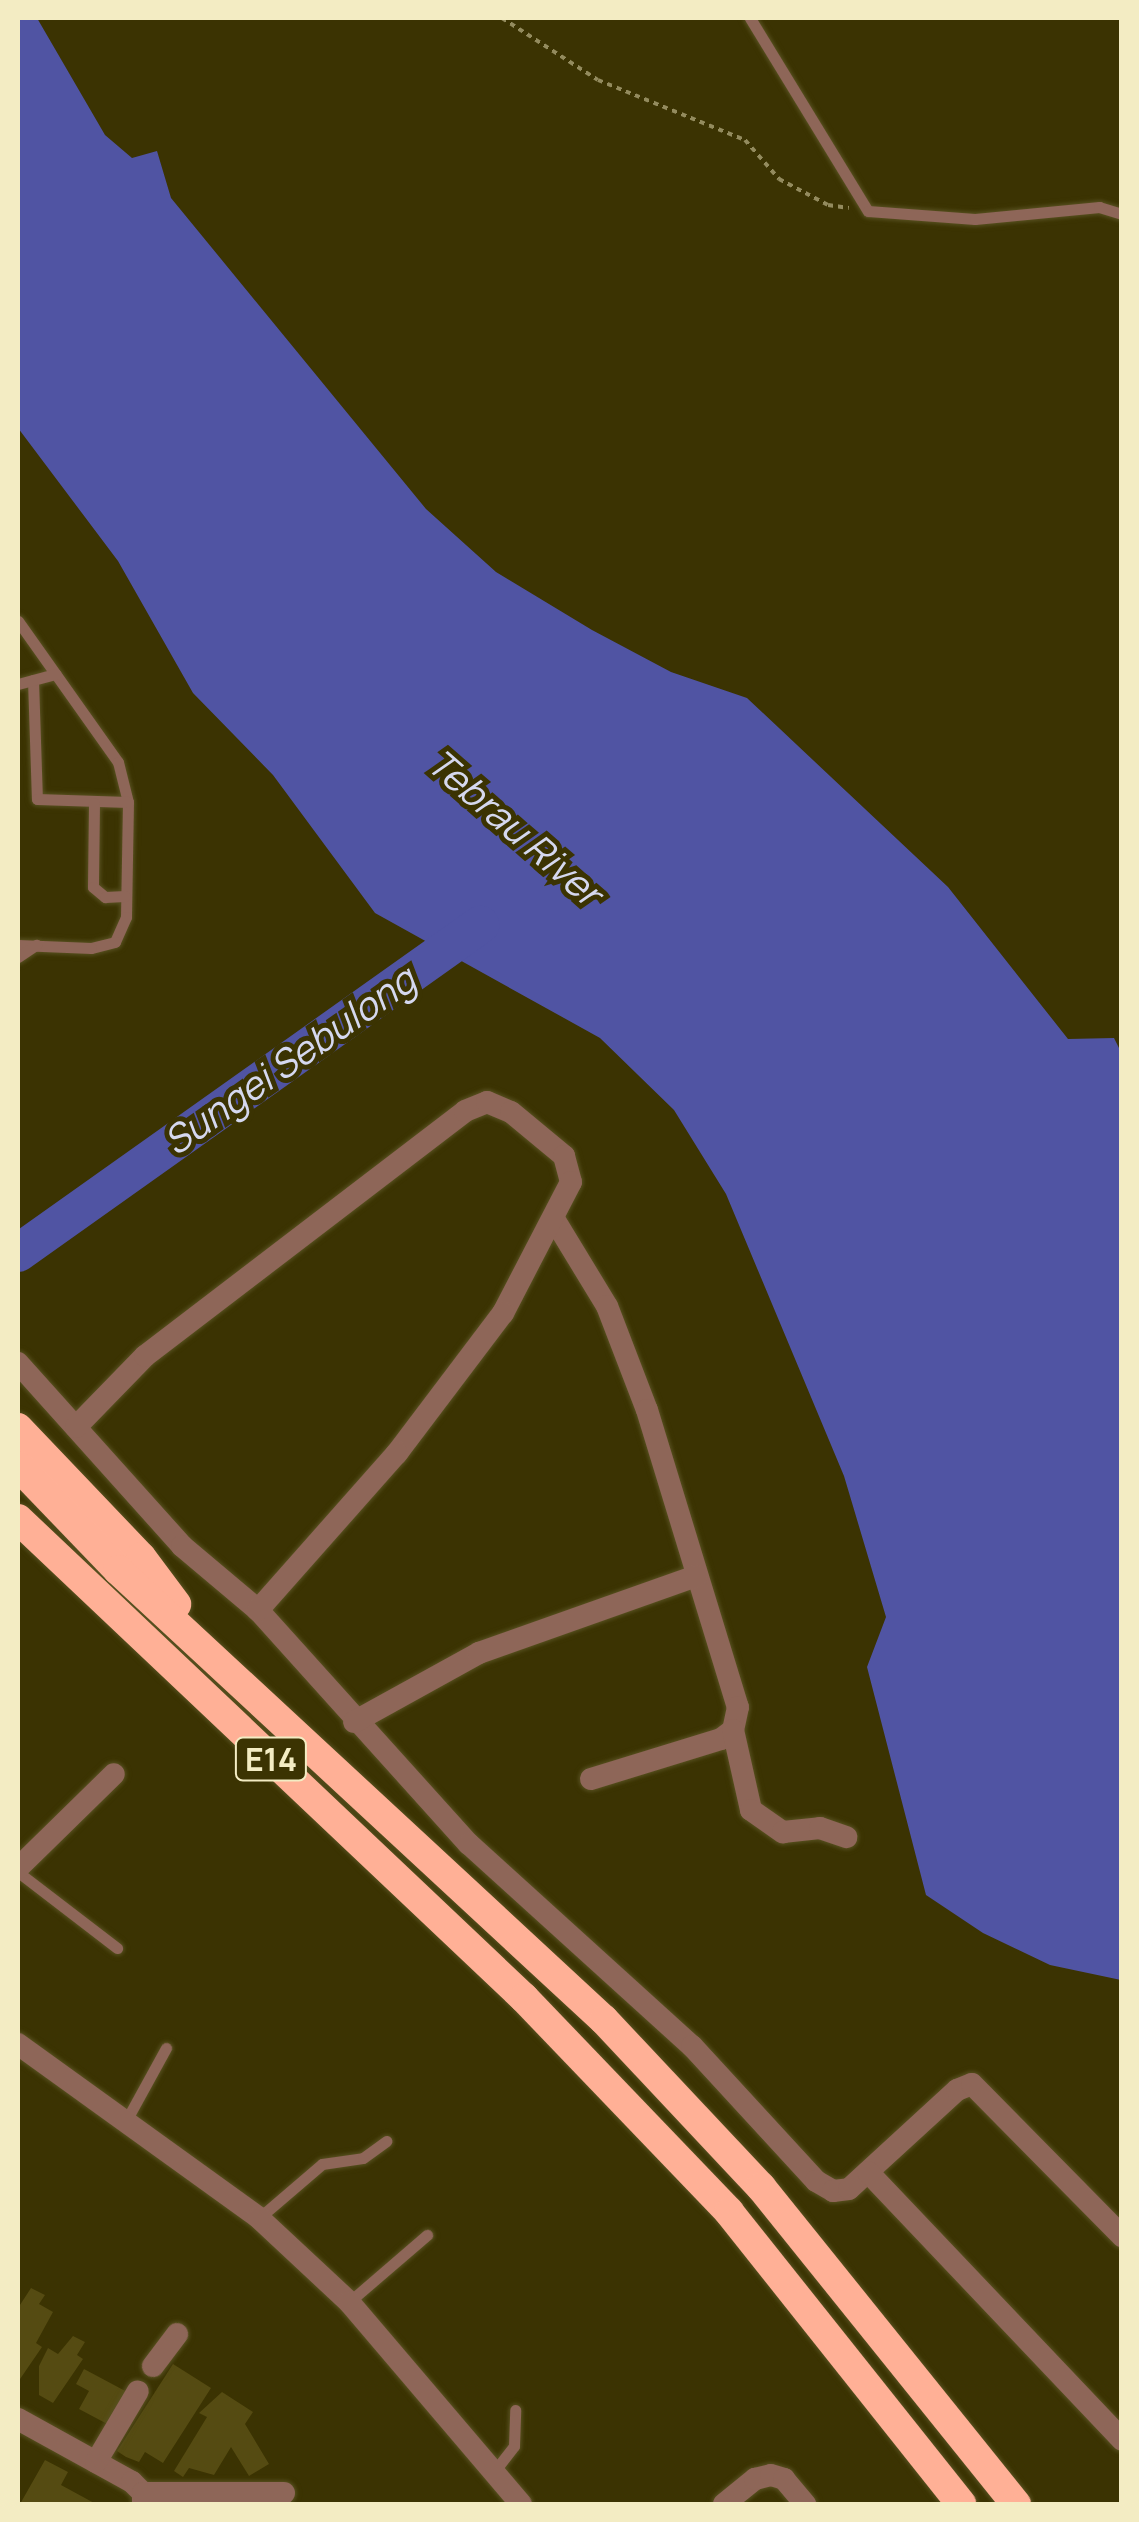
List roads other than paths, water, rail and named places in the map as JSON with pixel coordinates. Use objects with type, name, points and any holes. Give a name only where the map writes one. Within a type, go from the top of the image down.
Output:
[{"type":"highway","points":[[18,1428],[142,1557],[216,1658]]},
{"type":"highway","name":"E14","points":[[20,1468],[216,1658],[604,2020],[761,2187],[1016,2504]]},
{"type":"highway","name":"E14","points":[[18,1520],[524,1998],[729,2212],[962,2504]]},
{"type":"street","points":[[76,1427],[145,1356],[465,1111],[487,1102],[511,1112],[564,1156],[571,1182],[503,1313],[397,1453],[258,1610]]},
{"type":"street","points":[[554,1219],[607,1306],[647,1410],[738,1706],[733,1730],[751,1810],[783,1832],[820,1828],[846,1837]]},
{"type":"street","points":[[18,1363],[182,1546],[258,1610],[354,1722],[470,1844],[692,2046],[816,2181],[833,2191],[848,2190],[957,2090],[972,2084],[1122,2236]]},
{"type":"street","points":[[354,1722],[479,1654],[697,1576]]},
{"type":"street","points":[[591,1779],[721,1740],[733,1730]]},
{"type":"street","points":[[18,1870],[114,1774]]},
{"type":"street","points":[[18,2044],[126,2118],[259,2218],[348,2302],[506,2490]]},
{"type":"street","points":[[868,2172],[1122,2440]]},
{"type":"street","points":[[153,2366],[176,2334]]},
{"type":"street","points":[[96,2462],[138,2391]]},
{"type":"street","points":[[18,2418],[96,2462],[143,2499],[284,2493]]},
{"type":"street","points":[[724,2504],[755,2479],[772,2475],[784,2479],[805,2504]]},
{"type":"lane","points":[[750,18],[868,211],[975,219],[1099,207],[1122,214]]},
{"type":"lane","points":[[18,621],[118,762],[128,802],[123,931],[115,942],[91,948],[18,945]]},
{"type":"lane","points":[[18,684],[56,674]]},
{"type":"lane","points":[[33,680],[37,799],[94,804],[128,802]]},
{"type":"lane","points":[[94,804],[93,887],[105,897],[125,896]]},
{"type":"lane","points":[[18,957],[36,945]]},
{"type":"lane","points":[[18,1870],[117,1948]]},
{"type":"lane","points":[[126,2118],[166,2048]]},
{"type":"lane","points":[[259,2218],[322,2164],[363,2158],[386,2141]]},
{"type":"lane","points":[[348,2302],[427,2235]]},
{"type":"lane","points":[[506,2490],[514,2446],[515,2410]]},
{"type":"water","name":"Tebrau River","points":[[18,18],[37,18],[105,135],[132,158],[157,151],[171,198],[426,509],[496,572],[592,630],[671,672],[747,698],[948,887],[1068,1039],[1114,1038],[1122,1054],[1121,1980],[1050,1965],[983,1933],[926,1895],[867,1667],[886,1617],[844,1476],[726,1194],[674,1110],[600,1038],[375,913],[273,775],[193,693],[118,561],[18,428]]},
{"type":"waterway","name":"Sungei Sebulong","points":[[18,1253],[480,925]]}]
